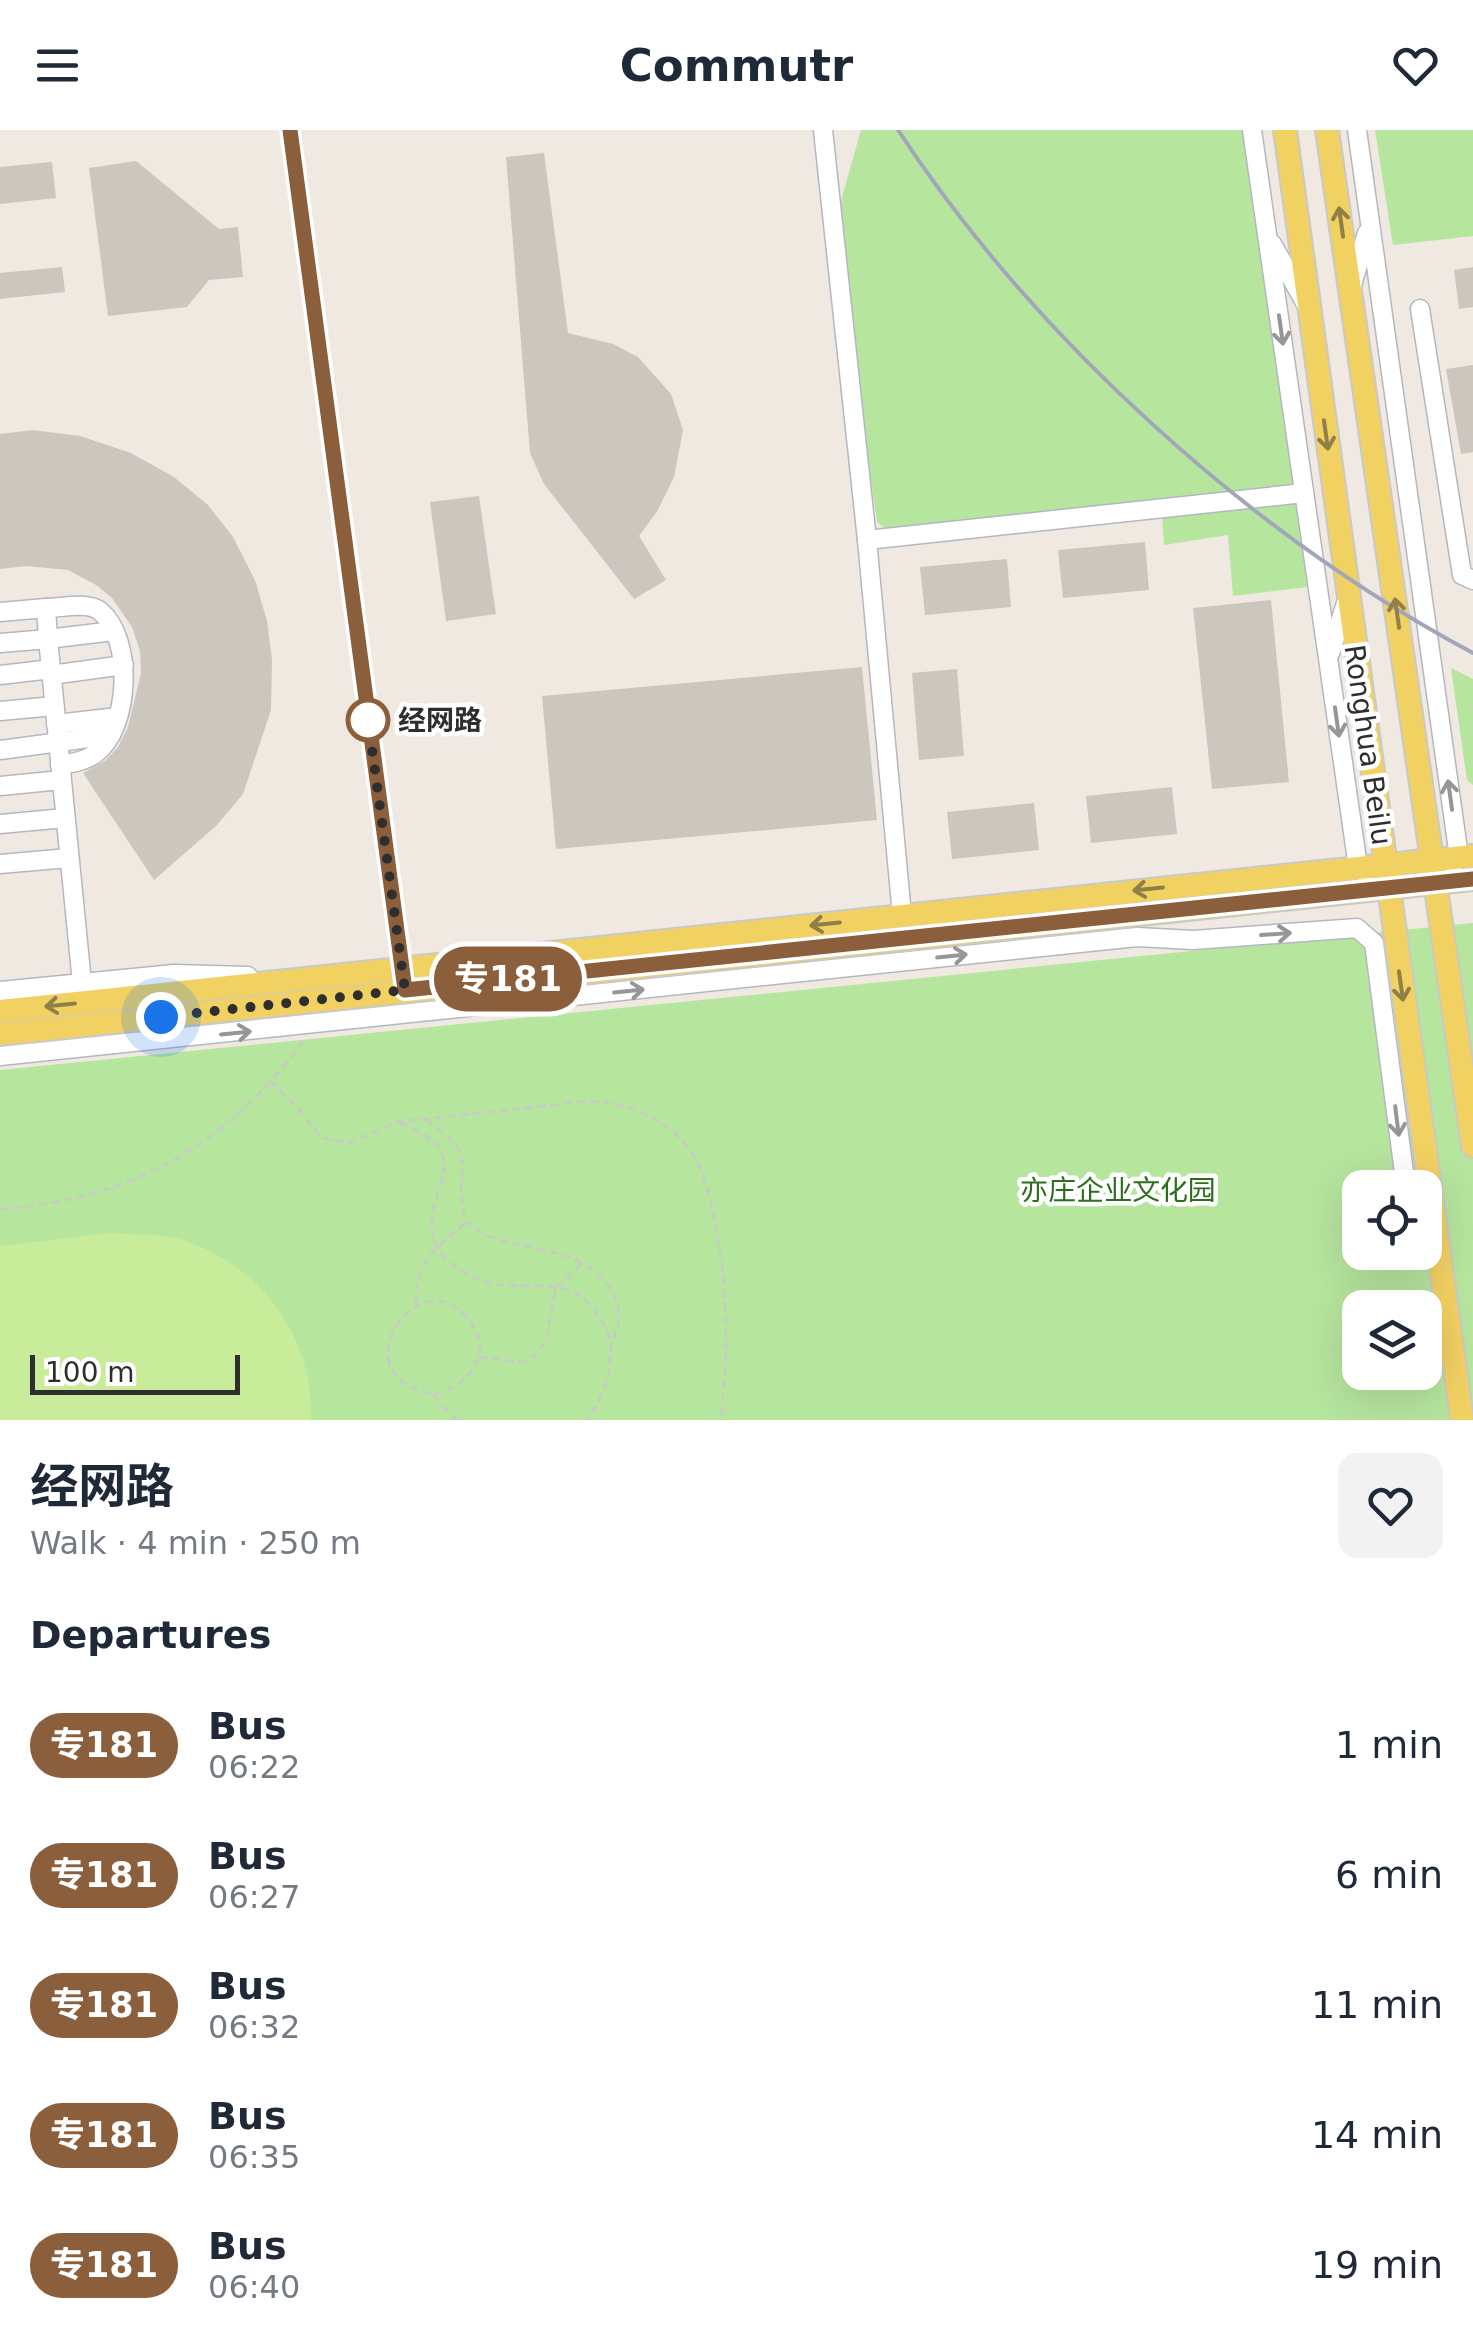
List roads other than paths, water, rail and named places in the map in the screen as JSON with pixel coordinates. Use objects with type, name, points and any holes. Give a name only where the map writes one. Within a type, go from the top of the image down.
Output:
[{"type":"main road","name":"Ronghua Beilu","points":[[1285,130],[1424,1170]]},
{"type":"main road","name":"Ronghua Beilu","points":[[1327,130],[1473,1146]]},
{"type":"main road","points":[[0,1011],[308,978],[403,979],[1053,924],[1388,889],[1466,856]]},
{"type":"main road","points":[[0,1034],[902,916],[1384,864],[1473,879]]},
{"type":"main road","name":"Ronghua Beilu","points":[[1439,1270],[1462,1420]]},
{"type":"street","points":[[290,130],[403,979]]},
{"type":"street","points":[[822,130],[867,540],[902,916]]},
{"type":"street","points":[[1252,130],[1358,867],[1388,889]]},
{"type":"street","points":[[1357,130],[1466,856]]},
{"type":"street","points":[[1350,292],[1369,227]]},
{"type":"street","points":[[1267,235],[1310,311]]},
{"type":"street","points":[[1420,309],[1462,575],[1473,580]]},
{"type":"street","points":[[867,540],[1304,493]]},
{"type":"street","points":[[1328,660],[1348,596]]},
{"type":"street","points":[[0,612],[88,606],[100,611],[113,632],[124,665],[114,726],[96,754],[61,773],[0,786]]},
{"type":"street","points":[[46,608],[82,983]]},
{"type":"street","points":[[0,643],[113,632]]},
{"type":"street","points":[[0,674],[124,665]]},
{"type":"street","points":[[0,711],[55,715],[114,726]]},
{"type":"street","points":[[0,750],[58,744],[114,726]]},
{"type":"street","points":[[0,824],[66,818]]},
{"type":"street","points":[[0,864],[70,858]]},
{"type":"street","points":[[1053,924],[1137,937],[1192,940],[1357,928],[1372,938],[1404,1170]]},
{"type":"street","points":[[0,1056],[1137,937]]},
{"type":"street","points":[[0,992],[174,974],[308,978]]},
{"type":"street","points":[[72,1049],[126,1020]]},
{"type":"railway","points":[[898,130],[953,208],[1015,283],[1154,426],[1309,551],[1390,605],[1473,653]]},
{"type":"place","name":"经网路","points":[[368,720]]},
{"type":"park label","name":"亦庄企业文化园","points":[[1118,1190]]}]
